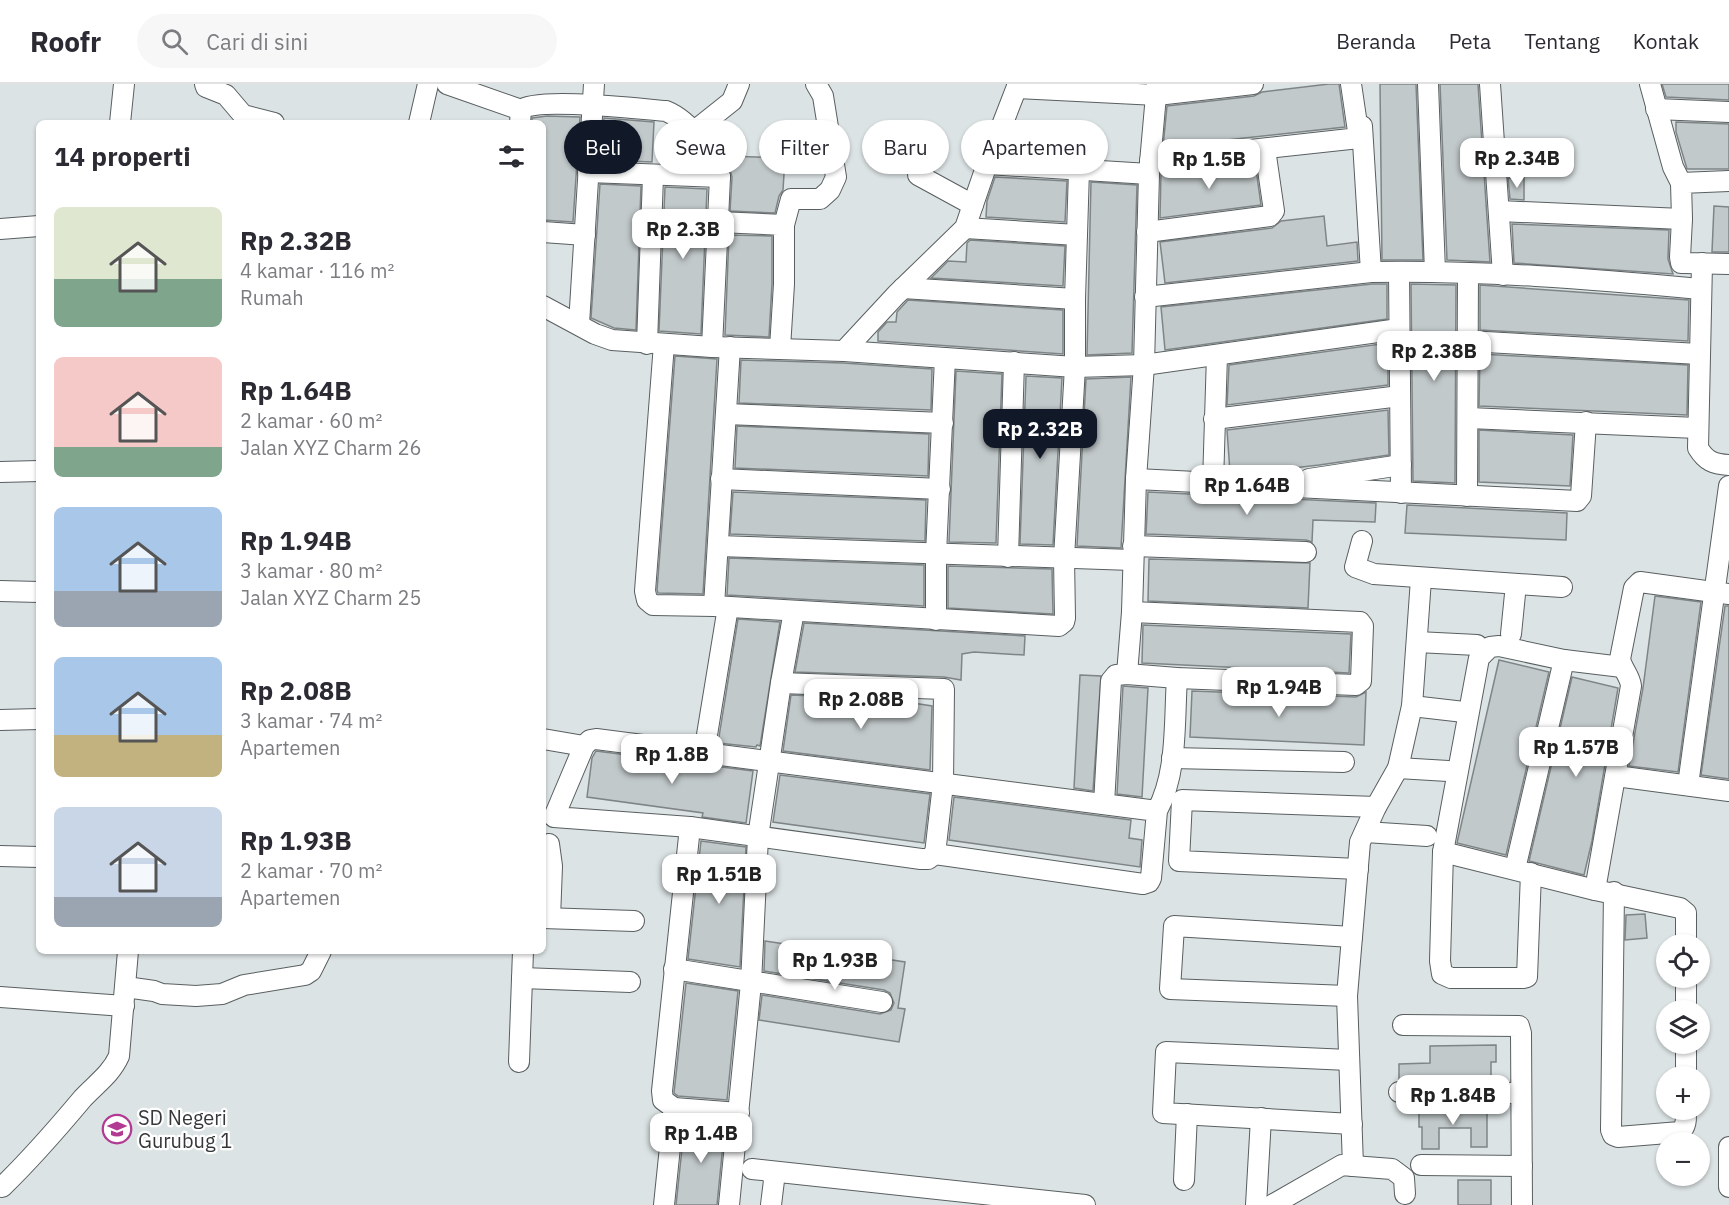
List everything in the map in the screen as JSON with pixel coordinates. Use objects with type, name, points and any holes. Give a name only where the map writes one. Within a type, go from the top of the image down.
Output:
[{"type":"street","points":[[120,120],[124,84]]},
{"type":"street","points":[[205,84],[206,87],[226,95],[243,115],[262,120]]},
{"type":"street","points":[[420,120],[428,84]]},
{"type":"street","points":[[447,84],[520,117],[525,106],[537,104],[666,111],[680,120]]},
{"type":"street","points":[[591,120],[594,84]]},
{"type":"street","points":[[708,120],[732,101],[739,84]]},
{"type":"street","points":[[780,348],[784,284],[784,225],[791,199],[820,199],[830,190],[836,177],[823,96],[816,84]]},
{"type":"street","points":[[1005,120],[1018,86],[1157,90],[1253,84]]},
{"type":"street","points":[[1108,169],[1150,167],[1265,149],[1359,138],[1352,84]]},
{"type":"street","points":[[1359,84],[1371,272]]},
{"type":"street","points":[[1428,84],[1435,272]]},
{"type":"street","points":[[1490,84],[1503,275]]},
{"type":"street","points":[[1650,84],[1673,167],[1681,183],[1681,263],[1729,264]]},
{"type":"street","points":[[1127,674],[1144,365],[1150,167],[1157,90]]},
{"type":"street","points":[[1656,109],[1729,112]]},
{"type":"street","points":[[1147,232],[1270,216],[1274,212],[1265,149]]},
{"type":"street","points":[[579,324],[588,174]]},
{"type":"street","points":[[620,174],[720,177]]},
{"type":"street","points":[[704,753],[721,607],[718,546],[726,414],[721,347],[719,174]]},
{"type":"street","points":[[844,351],[903,288],[965,228],[984,174]]},
{"type":"street","points":[[652,176],[655,344],[646,597],[652,605],[1059,626],[1065,618],[1064,558],[1075,367],[1079,174]]},
{"type":"street","points":[[918,175],[973,205]]},
{"type":"street","points":[[1681,183],[1729,181]]},
{"type":"street","points":[[1499,211],[1682,219]]},
{"type":"street","points":[[718,222],[784,225]]},
{"type":"street","points":[[0,230],[36,226]]},
{"type":"street","points":[[965,228],[1077,235]]},
{"type":"street","points":[[546,231],[585,235]]},
{"type":"street","points":[[1702,263],[1698,448],[1705,458],[1714,464],[1729,465]]},
{"type":"street","points":[[1145,297],[1371,272],[1468,273],[1701,289]]},
{"type":"street","points":[[1399,272],[1401,493]]},
{"type":"street","points":[[1467,496],[1468,273]]},
{"type":"street","points":[[903,288],[1075,299]]},
{"type":"street","points":[[546,308],[612,340],[655,344],[844,351],[1075,367],[1144,365],[1399,329]]},
{"type":"street","points":[[1468,341],[1699,354]]},
{"type":"street","points":[[1213,483],[1217,355]]},
{"type":"street","points":[[936,620],[936,554],[945,358]]},
{"type":"street","points":[[1008,557],[1014,362]]},
{"type":"street","points":[[1214,419],[1400,396]]},
{"type":"street","points":[[726,414],[943,423]]},
{"type":"street","points":[[1469,418],[1697,428]]},
{"type":"street","points":[[1136,478],[1577,501],[1581,496],[1586,422]]},
{"type":"street","points":[[1269,485],[1401,465]]},
{"type":"street","points":[[0,472],[36,471]]},
{"type":"street","points":[[721,479],[940,489]]},
{"type":"street","points":[[1688,785],[1722,593],[1729,486]]},
{"type":"street","points":[[1362,541],[1355,567],[1374,574],[1562,587]]},
{"type":"street","points":[[718,546],[1064,558],[1132,553],[1306,552]]},
{"type":"street","points":[[1353,1166],[1347,996],[1360,842],[1398,768],[1412,706],[1421,579]]},
{"type":"street","points":[[1686,1120],[1684,1129],[1680,1132],[1618,1137],[1611,1130],[1605,891],[1616,776],[1631,686],[1622,667],[1621,650],[1635,588],[1640,582],[1722,593]]},
{"type":"street","points":[[1511,634],[1516,584]]},
{"type":"street","points":[[0,591],[36,592]]},
{"type":"street","points":[[729,1205],[751,983],[758,837],[794,611]]},
{"type":"street","points":[[1104,804],[1111,681],[1116,675],[1356,686],[1361,681],[1363,625],[1360,622],[1132,612]]},
{"type":"street","points":[[1417,642],[1477,645]]},
{"type":"street","points":[[1564,660],[1523,871],[1527,977],[1450,978],[1442,974],[1440,961],[1443,852],[1479,658],[1490,647],[1499,646],[1564,660],[1622,667]]},
{"type":"street","points":[[554,817],[690,827],[921,860],[935,854],[1146,883],[1151,878],[1157,811],[1165,793],[1172,758],[1177,678]]},
{"type":"street","points":[[781,683],[942,688],[945,691],[943,784],[935,854]]},
{"type":"street","points":[[1412,706],[1464,712]]},
{"type":"street","points":[[0,720],[36,719]]},
{"type":"street","points":[[546,857],[554,817],[584,747],[590,740],[596,739],[1157,811]]},
{"type":"street","points":[[546,740],[584,747]]},
{"type":"street","points":[[1172,758],[1344,762]]},
{"type":"street","points":[[1398,768],[1448,771]]},
{"type":"street","points":[[1616,776],[1729,791]]},
{"type":"street","points":[[1358,868],[1179,861],[1182,800],[1376,807]]},
{"type":"street","points":[[690,827],[674,969],[663,1100],[674,1108],[739,1113]]},
{"type":"street","points":[[1365,832],[1427,836]]},
{"type":"street","points":[[549,844],[552,866],[547,893],[546,918],[634,921]]},
{"type":"street","points":[[1443,852],[1683,910],[1686,913],[1686,934]]},
{"type":"street","points":[[0,856],[36,857]]},
{"type":"street","points":[[1347,996],[1170,989],[1174,926],[1352,938]]},
{"type":"street","points":[[2,1192],[86,1096],[113,1069],[119,1056],[128,954]]},
{"type":"street","points":[[0,997],[125,996],[154,990],[162,994],[196,996],[222,994],[244,985],[305,975],[311,971],[320,954]]},
{"type":"street","points":[[519,1062],[523,954]]},
{"type":"street","points":[[674,969],[882,1002]]},
{"type":"street","points":[[522,978],[630,982]]},
{"type":"street","points":[[1404,1025],[1518,1025],[1521,1033],[1522,1205]]},
{"type":"street","points":[[1349,1060],[1166,1052],[1163,1113],[1352,1124]]},
{"type":"street","points":[[1399,1092],[1521,1093]]},
{"type":"street","points":[[664,1205],[674,1108]]},
{"type":"street","points":[[1184,1180],[1187,1114]]},
{"type":"street","points":[[1256,1205],[1261,1118]]},
{"type":"street","points":[[1729,1147],[1729,1187]]},
{"type":"street","points":[[1272,1205],[1342,1165],[1392,1169],[1404,1178],[1405,1194]]},
{"type":"street","points":[[1421,1165],[1522,1166]]},
{"type":"street","points":[[752,1169],[1044,1203],[1086,1205]]},
{"type":"street","points":[[771,1205],[775,1172]]},
{"type":"building","points":[[1339,84],[1345,127],[1163,147],[1167,106]]},
{"type":"building","points":[[1380,84],[1416,84],[1423,260],[1382,260]]},
{"type":"building","points":[[1440,84],[1478,84],[1490,262],[1447,260]]},
{"type":"building","points":[[1662,84],[1729,84],[1729,100],[1666,97]]},
{"type":"building","points":[[547,116],[580,117],[580,120],[564,120],[564,174],[576,174],[573,222],[546,220],[546,120],[532,120],[532,118]]},
{"type":"building","points":[[604,118],[629,120],[604,120]]},
{"type":"building","points":[[642,121],[654,122],[652,162],[642,162]]},
{"type":"building","points":[[1676,122],[1729,124],[1729,169],[1687,169],[1676,132]]},
{"type":"building","points":[[747,157],[759,157],[759,174],[784,174],[783,190],[779,196],[775,213],[730,211],[731,174],[747,174]]},
{"type":"building","points":[[1255,162],[1261,205],[1160,218],[1161,172]]},
{"type":"building","points":[[995,177],[1067,181],[1065,222],[986,217],[987,201]]},
{"type":"building","points":[[1508,178],[1524,178],[1524,200],[1510,199]]},
{"type":"building","points":[[1091,182],[1137,185],[1132,353],[1087,355]]},
{"type":"building","points":[[600,184],[641,186],[636,330],[614,328],[591,318]]},
{"type":"building","points":[[665,187],[707,189],[701,334],[659,331]]},
{"type":"building","points":[[1714,206],[1729,207],[1729,252],[1712,252]]},
{"type":"building","points":[[1324,216],[1327,246],[1357,242],[1358,261],[1165,283],[1160,242],[1272,228],[1281,221]]},
{"type":"building","points":[[1512,224],[1669,230],[1668,259],[1673,274],[1514,263]]},
{"type":"building","points":[[729,235],[772,236],[769,337],[725,335]]},
{"type":"building","points":[[970,240],[1065,246],[1063,286],[931,278],[948,261],[966,262],[967,243]]},
{"type":"building","points":[[1387,284],[1387,319],[1165,350],[1161,307]]},
{"type":"building","points":[[1411,284],[1456,285],[1455,483],[1413,481]]},
{"type":"building","points":[[1480,285],[1689,300],[1688,341],[1480,330]]},
{"type":"building","points":[[908,300],[1063,310],[1063,354],[878,341],[878,332],[887,322],[896,322],[897,312]]},
{"type":"building","points":[[1388,343],[1388,385],[1227,405],[1229,365]]},
{"type":"building","points":[[1480,354],[1688,365],[1687,415],[1479,406]]},
{"type":"building","points":[[675,356],[717,359],[703,594],[658,593],[657,590]]},
{"type":"building","points":[[741,360],[843,363],[932,369],[931,410],[739,403]]},
{"type":"building","points":[[956,371],[1002,374],[996,543],[949,542]]},
{"type":"building","points":[[1026,376],[1062,378],[1053,545],[1020,544]]},
{"type":"building","points":[[1131,377],[1121,548],[1077,546],[1086,379]]},
{"type":"building","points":[[1388,410],[1389,455],[1251,473],[1230,472],[1227,430]]},
{"type":"building","points":[[737,426],[929,434],[928,476],[735,468]]},
{"type":"building","points":[[1479,430],[1573,435],[1570,486],[1479,482]]},
{"type":"building","points":[[733,492],[926,500],[925,541],[730,534]]},
{"type":"building","points":[[1148,492],[1376,503],[1375,522],[1313,520],[1312,542],[1146,534]]},
{"type":"building","points":[[1407,505],[1567,513],[1566,540],[1405,533]]},
{"type":"building","points":[[729,558],[924,565],[924,606],[727,595]]},
{"type":"building","points":[[1149,559],[1310,563],[1308,608],[1148,601]]},
{"type":"building","points":[[948,566],[1052,569],[1053,614],[948,608]]},
{"type":"building","points":[[1655,596],[1701,602],[1678,772],[1629,766],[1643,688]]},
{"type":"building","points":[[1725,606],[1729,606],[1729,779],[1701,775]]},
{"type":"building","points":[[738,619],[780,622],[760,746],[756,747],[718,743]]},
{"type":"building","points":[[804,623],[1025,636],[1024,655],[974,652],[962,654],[961,680],[944,677],[795,672]]},
{"type":"building","points":[[1143,625],[1351,634],[1349,673],[1142,663]]},
{"type":"building","points":[[1499,660],[1549,672],[1506,855],[1457,843]]},
{"type":"building","points":[[1080,675],[1101,676],[1093,791],[1074,788]]},
{"type":"building","points":[[1572,677],[1618,688],[1584,875],[1529,861]]},
{"type":"building","points":[[1123,686],[1148,688],[1142,797],[1117,794]]},
{"type":"building","points":[[1192,691],[1356,697],[1366,692],[1364,745],[1190,737]]},
{"type":"building","points":[[791,695],[887,699],[932,706],[930,770],[783,751]]},
{"type":"building","points":[[596,751],[753,771],[746,823],[702,817],[703,813],[587,797],[592,758]]},
{"type":"building","points":[[780,775],[930,794],[924,843],[773,822]]},
{"type":"building","points":[[954,797],[1131,820],[1129,838],[1142,840],[1140,867],[949,840]]},
{"type":"building","points":[[701,841],[746,847],[740,967],[688,959]]},
{"type":"building","points":[[1645,914],[1647,938],[1625,940],[1626,915]]},
{"type":"building","points":[[765,941],[905,962],[898,1008],[905,1009],[899,1042],[759,1020],[762,995],[880,1014],[891,1010],[894,1003],[890,993],[884,990],[764,971]]},
{"type":"building","points":[[686,983],[738,991],[727,1100],[678,1096],[674,1093]]},
{"type":"building","points":[[1496,1045],[1496,1062],[1491,1062],[1491,1080],[1399,1080],[1399,1064],[1430,1063],[1430,1046]]},
{"type":"building","points":[[1419,1111],[1487,1111],[1487,1147],[1471,1147],[1471,1128],[1439,1128],[1439,1149],[1422,1149]]},
{"type":"building","points":[[685,1121],[725,1124],[717,1205],[676,1205]]},
{"type":"building","points":[[1458,1180],[1491,1180],[1491,1205],[1458,1205]]},
{"type":"place","name":"SD Negeri Gurubug 1","points":[[117,1129]]}]
